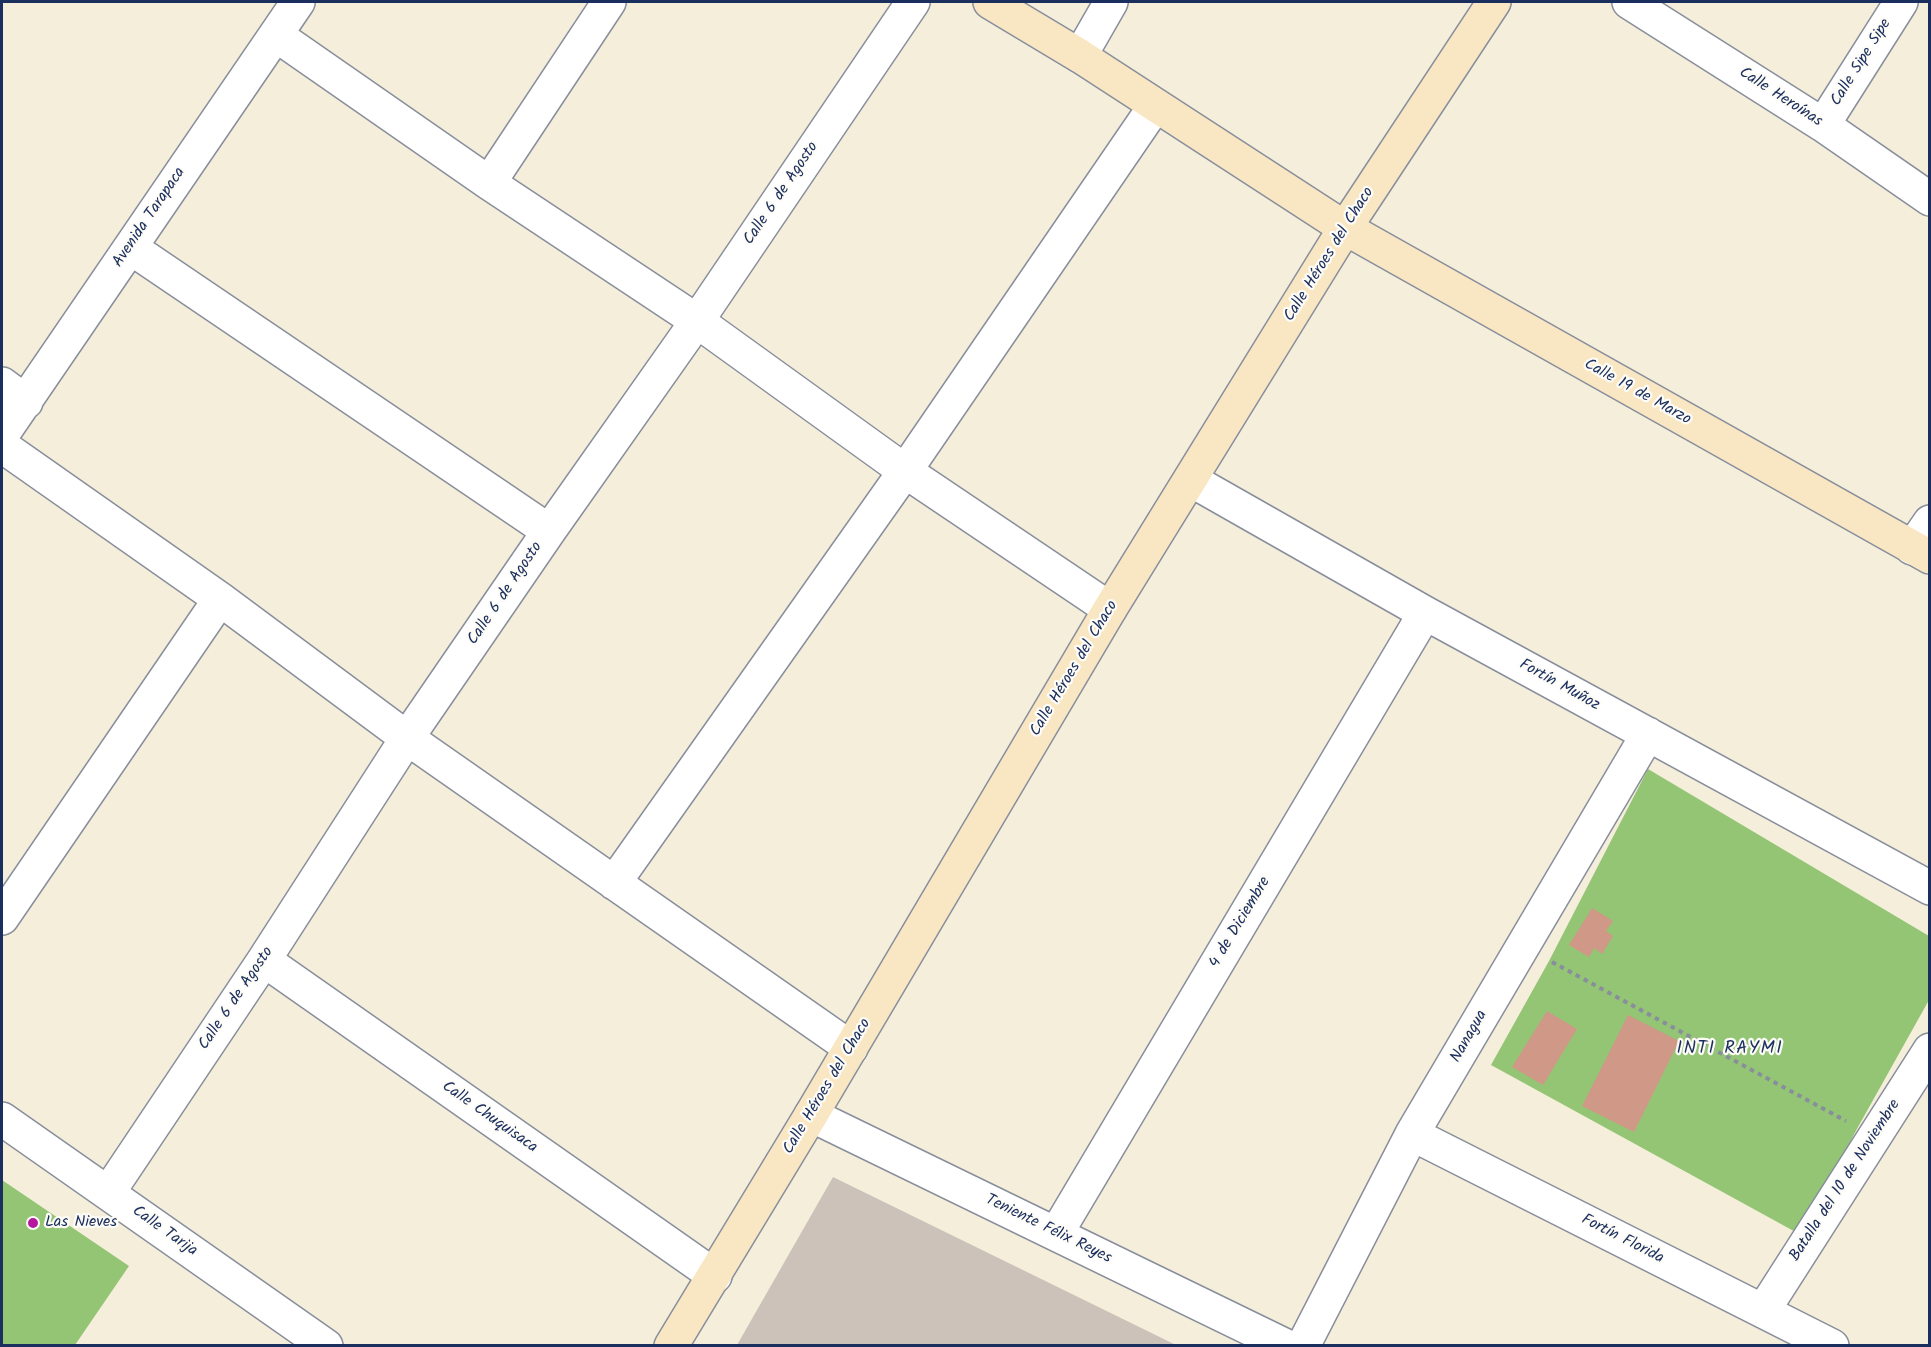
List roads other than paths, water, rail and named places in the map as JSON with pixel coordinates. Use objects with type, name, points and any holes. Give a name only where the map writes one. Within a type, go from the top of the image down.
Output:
[{"type":"street","name":"Avenida Tarapaca","points":[[2,435],[14,393],[131,248],[298,2]]},
{"type":"street","points":[[489,183],[609,2]]},
{"type":"street","name":"Calle 6 de Agosto","points":[[108,1193],[264,960],[407,738],[697,321],[913,2]]},
{"type":"street","name":"Calle 19 de Marzo","points":[[990,2],[1080,57],[1345,228],[1921,553]]},
{"type":"street","points":[[1080,57],[1111,2]]},
{"type":"street","name":"Calle Héroes del Chaco","points":[[671,1346],[851,1048],[1110,609],[1345,228],[1494,2]]},
{"type":"street","name":"Calle Heroínas","points":[[1629,2],[1823,125],[1929,199]]},
{"type":"street","name":"Calle Sipe Sipe","points":[[1823,125],[1901,2]]},
{"type":"street","points":[[276,35],[489,183],[697,321],[905,471],[1110,609]]},
{"type":"street","points":[[614,883],[905,471],[1155,106]]},
{"type":"street","points":[[131,248],[549,531]]},
{"type":"street","points":[[2,446],[220,599],[407,738],[851,1048]]},
{"type":"street","name":"Fortín Muñoz","points":[[1191,480],[1425,613],[1929,888]]},
{"type":"street","points":[[1921,553],[1929,522]]},
{"type":"street","points":[[2,918],[220,599]]},
{"type":"street","name":"4 de Diciembre","points":[[1056,1234],[1425,613]]},
{"type":"street","name":"Nanagua","points":[[1303,1346],[1412,1134],[1648,734]]},
{"type":"street","name":"Calle Chuquisaca","points":[[264,960],[715,1276]]},
{"type":"street","name":"Batalla del 10 de Noviembre","points":[[1763,1311],[1929,1050]]},
{"type":"street","name":"Teniente Félix Reyes","points":[[811,1115],[1286,1346]]},
{"type":"street","name":"Calle Tarija","points":[[2,1119],[326,1346]]},
{"type":"street","name":"Fortín Florida","points":[[1412,1134],[1832,1346]]},
{"type":"place","name":"Las Nieves","points":[[33,1223]]},
{"type":"district","name":"INTI RAYMI","points":[[1730,1050]]}]
